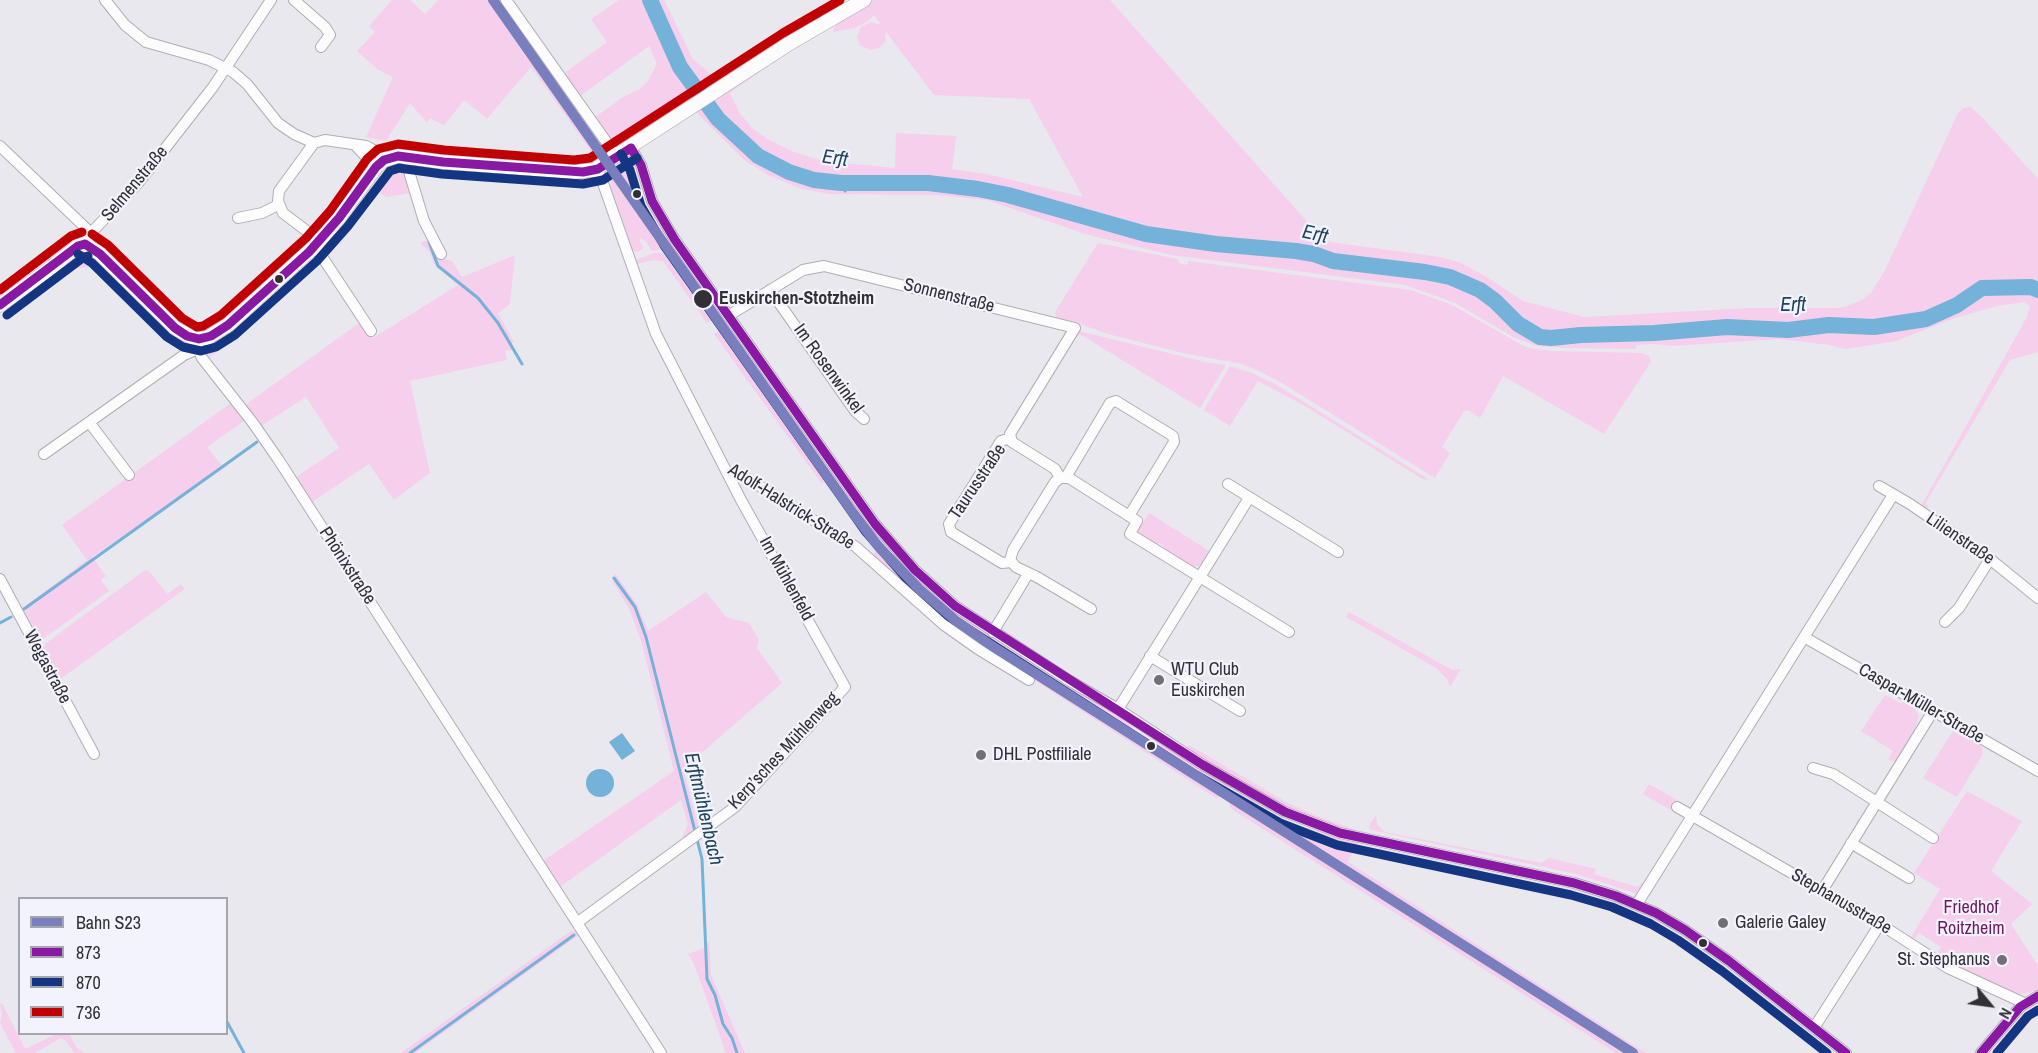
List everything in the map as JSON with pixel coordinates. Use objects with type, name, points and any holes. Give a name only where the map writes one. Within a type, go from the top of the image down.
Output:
[{"type":"main road","points":[[199,344],[228,325],[317,244],[381,162],[398,156],[443,162],[574,172],[598,169],[790,43],[864,0]]},
{"type":"main road","name":"Selmenstraße","points":[[0,305],[88,238]]},
{"type":"main road","name":"Phönixstraße","points":[[88,238],[100,254],[175,328],[199,344]]},
{"type":"street","points":[[105,0],[125,25],[146,42],[209,60],[225,67],[246,84],[283,127],[314,143]]},
{"type":"street","name":"Selmenstraße","points":[[88,238],[139,182],[213,87],[271,0]]},
{"type":"street","points":[[294,0],[326,27],[330,35],[321,46]]},
{"type":"street","points":[[506,0],[617,157]]},
{"type":"street","points":[[371,331],[317,244],[283,213],[278,205],[279,191],[314,143],[325,140],[366,146],[381,162]]},
{"type":"street","points":[[0,146],[88,238]]},
{"type":"street","points":[[631,147],[641,165],[658,212],[728,316],[890,544],[934,589],[993,632],[1265,802],[1313,825],[1574,883],[1637,904],[1696,937],[1846,1053]]},
{"type":"street","points":[[406,157],[424,221],[441,254]]},
{"type":"street","name":"Adolf-Halstrick-Straße","points":[[598,169],[656,334],[726,471],[745,477],[856,547],[944,625],[1029,680]]},
{"type":"street","points":[[238,218],[262,213],[278,205]]},
{"type":"street","name":"Sonnenstraße","points":[[728,316],[803,270],[824,266],[1076,328]]},
{"type":"street","name":"Im Rosenwinkel","points":[[770,290],[855,411],[864,419]]},
{"type":"street","name":"Taurusstraße","points":[[1076,328],[1010,435],[1012,442],[1055,469],[1063,477],[1129,516]]},
{"type":"street","points":[[44,454],[199,344]]},
{"type":"street","name":"Phönixstraße","points":[[199,344],[202,358],[278,459],[661,1053]]},
{"type":"street","points":[[1011,562],[1010,557],[1055,482],[1063,477],[1110,403],[1116,401],[1173,436],[1174,442],[1129,516],[1137,521],[1130,534],[1289,632]]},
{"type":"street","points":[[89,422],[129,475]]},
{"type":"street","name":"Taurusstraße","points":[[1011,438],[1001,441],[949,524],[951,532],[1002,563],[1011,562],[1091,609]]},
{"type":"street","name":"Im Mühlenfeld","points":[[726,471],[845,687]]},
{"type":"street","points":[[1228,484],[1338,552]]},
{"type":"street","name":"Lilienstraße","points":[[1879,486],[1990,559],[2038,598]]},
{"type":"street","points":[[1637,904],[1893,495]]},
{"type":"street","points":[[1118,709],[1249,498]]},
{"type":"street","points":[[1945,622],[1959,608],[1990,559]]},
{"type":"street","points":[[993,632],[1028,574]]},
{"type":"street","name":"Wegastraße","points":[[0,579],[94,754]]},
{"type":"street","name":"Caspar-Müller-Straße","points":[[1804,637],[2038,771]]},
{"type":"street","points":[[1150,656],[1240,711]]},
{"type":"street","name":"Kerp’sches Mühlenweg","points":[[578,922],[744,798],[845,687]]},
{"type":"street","points":[[1822,891],[1933,711]]},
{"type":"street","points":[[1813,768],[1833,774],[1933,838]]},
{"type":"street","name":"Stephanusstraße","points":[[1677,807],[1880,924],[1953,970],[2024,1004]]},
{"type":"street","points":[[1851,843],[1909,878]]},
{"type":"street","points":[[1814,1028],[1880,924]]},
{"type":"street","points":[[1982,1053],[2024,1004],[2038,996]]},
{"type":"green space","points":[[392,0],[410,0],[425,14],[438,0],[489,0],[599,155],[595,157],[531,67],[487,119],[464,100],[443,125],[430,118],[427,123],[410,103],[386,141],[366,137],[393,77],[377,69],[357,51],[375,32],[369,26]]},
{"type":"green space","points":[[496,0],[501,0],[606,150],[603,152]]},
{"type":"green space","points":[[619,0],[664,0],[693,59],[710,73],[711,80],[686,96],[667,115],[621,146],[614,146],[594,118],[623,97],[640,89],[647,82],[657,64],[649,46],[579,97],[563,74],[607,42],[591,19]]},
{"type":"green space","points":[[873,0],[1110,0],[1311,226],[1330,242],[1440,257],[1461,263],[1523,301],[1584,317],[1750,308],[1834,308],[1862,300],[1871,293],[1885,270],[1958,113],[1963,108],[1970,107],[1981,116],[2038,179],[2038,352],[2010,360],[1925,504],[1929,507],[1920,508],[2027,317],[2030,306],[2024,302],[1997,306],[1955,318],[1896,341],[1845,349],[1778,339],[1673,346],[1636,345],[1636,349],[1536,346],[1513,337],[1455,303],[1405,285],[1171,255],[1085,234],[987,200],[936,195],[830,194],[802,189],[770,176],[744,160],[697,113],[697,110],[704,107],[728,134],[743,140],[722,119],[711,103],[779,55],[780,58],[730,93],[739,112],[753,129],[794,152],[823,161],[895,168],[896,133],[956,136],[952,169],[986,174],[1083,197],[1029,99],[934,95],[886,32],[885,42],[879,48],[870,50],[860,45],[857,37],[861,27],[871,22],[881,25],[874,15],[867,22],[854,28],[834,32],[833,30],[842,17]]},
{"type":"green space","points":[[393,168],[403,169],[412,193],[386,197],[372,188]]},
{"type":"green space","points":[[627,169],[636,182],[633,183],[637,194],[640,193],[651,214],[749,352],[755,364],[892,555],[940,599],[1001,642],[1134,726],[1132,729],[1161,746],[1162,744],[1229,787],[1228,792],[979,634],[949,611],[904,570],[851,506],[619,175]]},
{"type":"green space","points":[[614,178],[663,249],[652,251],[646,241],[641,238],[639,239],[643,248],[638,252],[633,251],[611,188],[610,181]]},
{"type":"green space","points":[[431,239],[440,258],[452,261],[462,277],[515,255],[510,304],[498,313],[514,342],[509,345],[513,350],[505,351],[507,360],[410,381],[430,473],[394,500],[369,464],[312,502],[296,477],[339,448],[306,397],[261,426],[245,405],[362,321],[373,338],[458,285],[434,264],[429,251],[420,243]]},
{"type":"green space","points":[[1098,243],[1178,259],[1179,263],[1186,265],[1188,261],[1411,290],[1452,305],[1529,348],[1553,351],[1642,353],[1649,356],[1651,362],[1604,434],[1503,376],[1480,418],[1468,410],[1464,411],[1442,447],[1450,453],[1435,478],[1282,383],[1242,364],[1183,353],[1108,334],[1069,320],[1057,319],[1055,312]]},
{"type":"green space","points":[[86,251],[112,271],[90,267],[59,270],[82,252]]},
{"type":"green space","points":[[654,253],[663,253],[711,321],[707,323],[663,261],[653,260],[637,264],[636,260]]},
{"type":"green space","points":[[243,319],[249,329],[208,358],[214,344]]},
{"type":"green space","points":[[720,330],[825,479],[822,484],[714,334]]},
{"type":"green space","points":[[1079,331],[1205,362],[1226,365],[1200,408],[1077,334]]},
{"type":"green space","points":[[1230,366],[1275,384],[1428,479],[1424,480],[1305,406],[1258,381],[1230,426],[1204,410]]},
{"type":"green space","points":[[231,403],[244,421],[207,447],[224,468],[92,557],[106,576],[101,580],[109,591],[43,639],[37,638],[21,609],[87,560],[62,525]]},
{"type":"green space","points":[[1149,513],[1211,552],[1202,565],[1191,567],[1162,550],[1164,546],[1158,543],[1156,546],[1140,536],[1138,530]]},
{"type":"green space","points":[[877,550],[914,588],[971,635],[1224,796],[1216,798],[951,626],[872,556]]},
{"type":"green space","points":[[145,570],[149,571],[167,594],[181,584],[185,589],[59,680],[43,650],[45,644]]},
{"type":"green space","points":[[615,573],[637,604],[648,631],[706,592],[726,617],[749,623],[759,640],[757,648],[782,683],[683,769],[699,828],[682,839],[688,824],[681,800],[560,887],[543,861],[674,771],[642,644],[629,608],[612,581]]},
{"type":"green space","points":[[1349,612],[1452,670],[1461,669],[1450,687],[1447,679],[1436,668],[1346,617]]},
{"type":"green space","points":[[1885,695],[1914,707],[1919,716],[1915,729],[1895,762],[1888,759],[1893,751],[1861,731]]},
{"type":"green space","points":[[1953,731],[1981,746],[1983,754],[1957,797],[1923,778]]},
{"type":"green space","points":[[1189,745],[1288,803],[1356,830],[1354,832],[1295,812],[1186,750]]},
{"type":"green space","points":[[1649,784],[1679,801],[1673,811],[1643,794]]},
{"type":"green space","name":"Friedhof Roitzheim","points":[[1967,791],[2022,821],[1991,871],[2032,904],[2011,924],[2038,966],[2038,990],[2021,994],[2001,989],[1940,957],[1937,954],[1941,947],[1919,933],[1914,939],[1911,937],[1940,889],[1914,873]]},
{"type":"green space","points":[[1239,793],[1305,830],[1324,832],[1358,842],[1348,862],[1646,1053],[1639,1053],[1232,795]]},
{"type":"green space","points":[[1230,800],[1627,1053],[1616,1053],[1233,810],[1230,807]]},
{"type":"green space","points":[[1376,815],[1377,824],[1385,832],[1541,863],[1549,858],[1596,869],[1594,874],[1637,887],[1645,884],[1638,893],[1635,893],[1576,874],[1371,830],[1369,829],[1370,824]]},
{"type":"green space","points":[[571,931],[582,935],[576,937],[415,1053],[401,1053]]},
{"type":"green space","points":[[709,941],[711,975],[745,1053],[726,1053],[694,964],[688,954],[704,948]]},
{"type":"green space","points":[[2,1003],[25,1049],[54,1035],[70,1035],[77,1048],[84,1053],[74,1053],[66,1041],[61,1038],[35,1053],[16,1053],[0,1023],[2,1013],[0,1005]]},
{"type":"water","points":[[622,733],[635,751],[622,760],[609,742]]},
{"type":"water","points":[[600,769],[610,773],[614,783],[610,793],[600,797],[590,793],[586,783],[590,773]]},
{"type":"waterway","name":"Erft","points":[[650,0],[680,67],[718,119],[758,156],[789,172],[814,180],[841,183],[928,183],[978,189],[1008,195],[1146,234],[1216,244],[1296,251],[1314,254],[1333,261],[1450,277],[1480,290],[1495,301],[1518,324],[1540,337],[1654,333],[1727,327],[1788,330],[1829,325],[1874,327],[1926,319],[1957,305],[1982,288],[2031,287],[2038,290]]},
{"type":"waterway","points":[[845,191],[853,183]]},
{"type":"waterway","name":"Erftmühlenbach","points":[[429,242],[438,266],[478,298],[498,323],[522,364]]},
{"type":"waterway","points":[[24,609],[257,442]]},
{"type":"waterway","name":"Erftmühlenbach","points":[[614,578],[635,607],[646,637],[702,859],[707,979],[715,995],[723,1024],[732,1038],[737,1053]]},
{"type":"waterway","points":[[0,623],[11,617]]},
{"type":"waterway","points":[[410,1053],[574,935]]},
{"type":"waterway","points":[[228,1024],[244,1053]]},
{"type":"rail line","name":"S23","points":[[493,0],[853,513],[878,546],[919,589],[955,620],[992,646],[1633,1053]]},
{"type":"transit line","name":"736","points":[[92,234],[108,245],[182,318],[197,327],[203,326],[221,315],[306,238],[330,211],[367,159],[378,149],[398,144],[444,150],[574,160],[590,158],[783,33],[840,0]]},
{"type":"transit line","name":"873","points":[[631,148],[641,165],[652,201],[675,240],[875,524],[915,570],[955,606],[1203,765],[1285,812],[1340,833],[1574,883],[1616,896],[1656,913],[1729,961],[1846,1053]]},
{"type":"transit line","name":"873","points":[[85,244],[100,254],[175,328],[187,336],[199,339],[211,336],[228,325],[309,252],[384,160],[398,156],[443,162],[583,172],[598,169],[631,148]]},
{"type":"transit line","name":"870","points":[[621,154],[630,170],[641,206],[665,247],[865,531],[906,578],[948,616],[1196,775],[1280,823],[1337,845],[1571,895],[1612,907],[1651,924],[1678,940],[1722,971],[1827,1053]]},
{"type":"transit line","name":"870","points":[[78,254],[92,263],[167,337],[183,347],[201,351],[216,347],[235,335],[317,261],[348,226],[390,171],[399,168],[442,174],[583,184],[603,180],[637,158]]},
{"type":"transit line","name":"736","points":[[0,290],[71,236],[82,232]]},
{"type":"transit line","name":"873","points":[[0,305],[78,246],[85,244]]},
{"type":"transit line","name":"870","points":[[7,315],[88,256]]},
{"type":"transit line","name":"873","points":[[1981,1053],[2020,1007],[2038,996]]},
{"type":"transit line","name":"870","points":[[1997,1053],[2028,1016],[2038,1010]]},
{"type":"place","name":"Euskirchen-Stotzheim","points":[[703,299]]},
{"type":"place","name":"WTU Club Euskirchen","points":[[1159,680]]},
{"type":"place","name":"DHL Postfiliale","points":[[981,755]]},
{"type":"place","name":"Galerie Galey","points":[[1723,923]]},
{"type":"place","name":"St. Stephanus","points":[[2002,960]]}]
